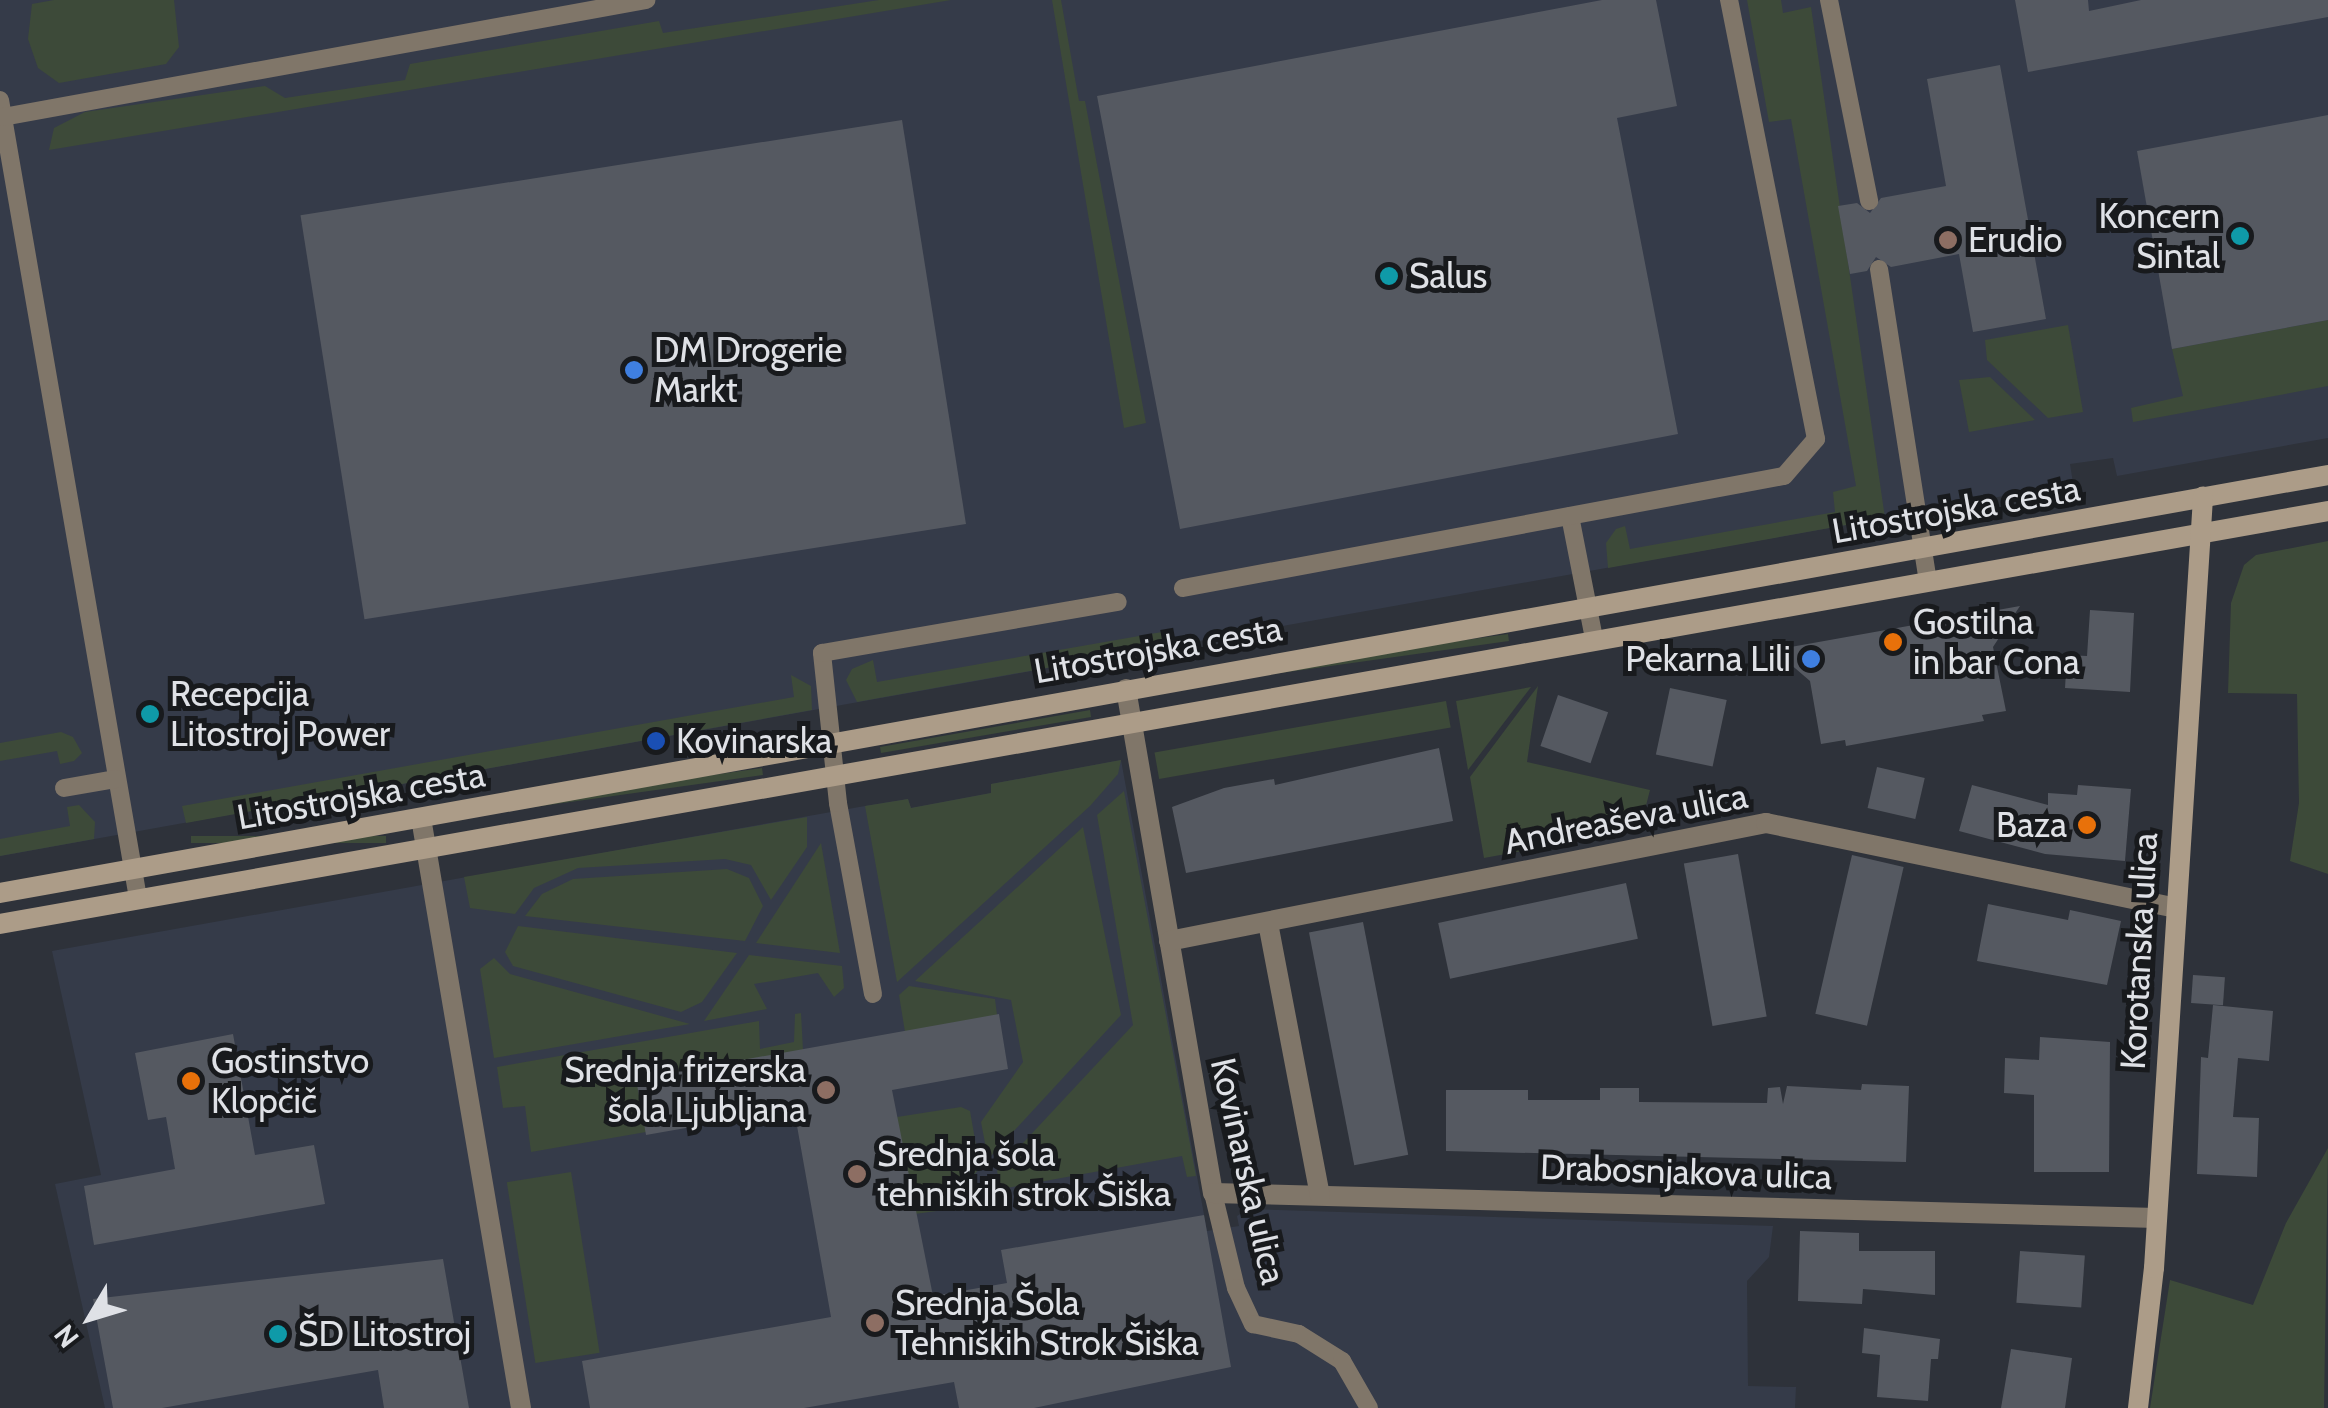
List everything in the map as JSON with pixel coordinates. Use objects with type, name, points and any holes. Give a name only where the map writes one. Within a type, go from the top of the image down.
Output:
[{"type":"main road","name":"Litostrojska cesta","points":[[0,893],[2328,475]]},
{"type":"main road","points":[[2281,484],[2286,518]]},
{"type":"main road","name":"Korotanska ulica","points":[[2138,1408],[2157,1218],[2173,907],[2203,496]]},
{"type":"main road","name":"Litostrojska cesta","points":[[0,924],[1132,724],[1594,638],[2328,511]]},
{"type":"street","name":"Kovinarska ulica","points":[[1126,689],[1214,1193]]},
{"type":"street","points":[[422,818],[520,1408]]},
{"type":"street","name":"Andreaševa ulica","points":[[1268,923],[1766,823],[2173,907]]},
{"type":"street","name":"Kovinarska ulica","points":[[1268,923],[1320,1194]]},
{"type":"street","points":[[1169,941],[1268,923]]},
{"type":"street","name":"Drabosnjakova ulica","points":[[1214,1193],[2157,1218]]},
{"type":"lane","points":[[138,898],[1,108],[646,0]]},
{"type":"lane","points":[[1183,588],[1784,476],[1816,438],[1729,0]]},
{"type":"lane","points":[[1829,0],[1868,201]]},
{"type":"lane","points":[[1878,269],[1928,581]]},
{"type":"lane","points":[[1570,516],[1594,638]]},
{"type":"lane","points":[[873,994],[822,654],[1118,602]]},
{"type":"lane","points":[[64,788],[116,779]]},
{"type":"lane","name":"Kovinarska ulica","points":[[1214,1193],[1236,1288],[1253,1324],[1299,1334],[1342,1361],[1369,1408]]},
{"type":"shaded area","points":[[0,0],[2328,0],[2328,438],[2117,476],[2113,458],[2070,464],[2073,483],[0,856]]},
{"type":"shaded area","points":[[1121,760],[1207,1231],[1239,1226],[1237,1216],[1248,1209],[1773,1226],[1769,1257],[1747,1281],[1748,1386],[1796,1387],[1795,1408],[105,1408],[55,1184],[101,1175],[52,951],[865,806],[908,799],[911,808],[991,793],[991,784]]},
{"type":"green space","points":[[54,0],[174,0],[179,47],[166,64],[59,83],[38,68],[28,39],[32,4]]},
{"type":"green space","points":[[879,0],[951,0],[49,150],[54,128],[85,112],[265,86],[285,98],[405,80],[410,64],[659,21],[663,33]]},
{"type":"green space","points":[[1052,0],[1061,0],[1079,101],[1085,101],[1146,423],[1124,428]]},
{"type":"green space","points":[[1747,0],[1781,0],[1783,13],[1811,7],[1885,518],[1608,568],[1606,543],[1616,529],[1625,526],[1630,549],[1835,512],[1833,492],[1856,486],[1791,119],[1769,122]]},
{"type":"green space","points":[[2328,320],[2328,386],[2133,422],[2131,408],[2183,396],[2172,349]]},
{"type":"green space","points":[[2068,325],[2083,412],[2048,418],[1987,360],[1985,340]]},
{"type":"green space","points":[[1990,377],[2035,420],[1969,432],[1959,380]]},
{"type":"green space","points":[[2328,541],[2328,874],[2290,861],[2299,803],[2297,694],[2228,693],[2231,603],[2244,565],[2256,555]]},
{"type":"green space","points":[[1162,632],[1163,647],[857,702],[846,680],[852,669],[873,660],[877,682]]},
{"type":"green space","points":[[1508,634],[1509,641],[1164,689],[1163,682]]},
{"type":"green space","points":[[791,675],[811,686],[812,710],[186,823],[182,806],[794,697]]},
{"type":"green space","points":[[1538,686],[1527,762],[1650,790],[1640,829],[1484,858],[1470,777]]},
{"type":"green space","points":[[1531,687],[1468,770],[1456,701]]},
{"type":"green space","points":[[1446,701],[1451,728],[1159,779],[1154,752]]},
{"type":"green space","points":[[1090,710],[1091,717],[881,753],[880,747]]},
{"type":"green space","points":[[61,732],[73,737],[82,753],[74,761],[60,764],[57,751],[0,761],[0,743]]},
{"type":"green space","points":[[1121,760],[1118,774],[1090,806],[897,982],[865,806],[908,799],[911,808],[991,793],[991,784]]},
{"type":"green space","points":[[762,768],[763,775],[461,817],[460,810]]},
{"type":"green space","points":[[1124,791],[1196,1176],[1187,1177],[1182,1156],[1001,1189],[997,1171],[1133,1025],[1097,815]]},
{"type":"green space","points":[[79,805],[95,822],[94,839],[0,856],[0,839],[70,826],[67,807]]},
{"type":"green space","points":[[807,817],[807,847],[771,900],[751,865],[725,859],[578,868],[534,888],[515,914],[470,908],[464,877]]},
{"type":"green space","points":[[1083,827],[1121,1015],[988,1159],[981,1122],[1023,1062],[1011,1000],[915,981]]},
{"type":"green space","points":[[191,836],[386,836],[386,843],[191,843]]},
{"type":"green space","points":[[821,843],[840,953],[756,943]]},
{"type":"green space","points":[[727,869],[749,878],[763,906],[745,941],[525,916],[542,894],[573,879]]},
{"type":"green space","points":[[518,926],[737,953],[702,1002],[681,1012],[513,966],[505,952]]},
{"type":"green space","points":[[749,955],[842,966],[844,988],[834,997],[818,973],[754,984],[767,1009],[704,1021]]},
{"type":"green space","points":[[494,958],[510,974],[690,1024],[494,1058],[480,969]]},
{"type":"green space","points":[[909,986],[995,999],[997,1015],[905,1032],[899,995]]},
{"type":"green space","points":[[801,1013],[803,1050],[646,1132],[531,1152],[525,1106],[503,1108],[497,1067],[759,1021],[760,1049],[794,1042],[795,1014]]},
{"type":"green space","points":[[961,1107],[970,1111],[980,1168],[944,1210],[915,1214],[897,1117]]},
{"type":"green space","points":[[2328,1148],[2324,1408],[2150,1408],[2170,1280],[2253,1305],[2286,1223]]},
{"type":"green space","points":[[571,1172],[600,1353],[535,1363],[507,1182]]},
{"type":"building","name":"Salus","points":[[1602,0],[1656,0],[1677,106],[1617,118],[1678,434],[1180,529],[1097,96]]},
{"type":"building","points":[[2015,0],[2088,0],[2089,11],[2141,0],[2328,0],[2328,17],[2028,72]]},
{"type":"building","name":"Erudio","points":[[2000,65],[2046,319],[1973,332],[1959,254],[1891,267],[1876,257],[1867,271],[1850,274],[1838,206],[1857,203],[1870,213],[1881,198],[1946,186],[1927,79]]},
{"type":"building","name":"Koncern Sintal","points":[[2328,115],[2328,320],[2172,349],[2137,151]]},
{"type":"building","name":"DM Drogerie Markt","points":[[902,120],[966,524],[364,619],[300,215]]},
{"type":"building","points":[[2020,606],[1993,647],[2006,711],[1982,715],[1984,721],[1846,746],[1845,740],[1821,744],[1810,681],[1774,650]]},
{"type":"building","points":[[2090,610],[2134,613],[2130,692],[2065,688],[2067,655],[2087,656]]},
{"type":"building","points":[[1670,688],[1727,700],[1713,767],[1656,755]]},
{"type":"building","points":[[1558,695],[1608,712],[1591,763],[1540,746]]},
{"type":"building","points":[[1439,748],[1453,821],[1186,873],[1172,807],[1224,788],[1274,779],[1275,785]]},
{"type":"building","points":[[1877,767],[1925,778],[1915,819],[1868,808]]},
{"type":"building","points":[[1972,785],[2048,805],[2048,793],[2077,795],[2078,785],[2131,789],[2125,861],[2045,854],[1959,831]]},
{"type":"building","points":[[1738,854],[1767,1016],[1712,1026],[1684,864]]},
{"type":"building","points":[[1852,855],[1904,867],[1867,1026],[1815,1014]]},
{"type":"building","points":[[1626,883],[1638,939],[1450,979],[1438,923]]},
{"type":"building","points":[[1988,904],[2068,920],[2070,910],[2121,921],[2107,985],[1977,961]]},
{"type":"building","points":[[1363,922],[1408,1155],[1354,1165],[1309,932]]},
{"type":"building","points":[[2193,975],[2225,977],[2223,1005],[2191,1003]]},
{"type":"building","points":[[2213,1005],[2273,1011],[2269,1061],[2238,1058],[2233,1117],[2259,1118],[2257,1177],[2197,1174],[2201,1057],[2208,1058]]},
{"type":"building","name":"Srednja šola tehniških strok Šiška","points":[[999,1014],[1008,1069],[892,1090],[933,1296],[1007,1283],[1001,1250],[1204,1215],[1231,1367],[1034,1408],[959,1408],[954,1382],[804,1408],[590,1408],[582,1361],[831,1317],[794,1109],[646,1135],[636,1079]]},
{"type":"building","points":[[233,1034],[255,1155],[314,1145],[325,1204],[94,1245],[84,1186],[175,1169],[166,1117],[148,1120],[135,1053]]},
{"type":"building","points":[[2040,1037],[2110,1042],[2109,1172],[2034,1172],[2034,1095],[2004,1093],[2005,1058],[2039,1060]]},
{"type":"building","points":[[1862,1084],[1909,1086],[1906,1162],[1446,1151],[1446,1090],[1528,1090],[1528,1100],[1600,1100],[1600,1088],[1639,1088],[1639,1102],[1767,1103],[1768,1088],[1780,1087],[1783,1104],[1787,1086],[1861,1090]]},
{"type":"building","points":[[1800,1231],[1859,1233],[1859,1251],[1935,1251],[1935,1295],[1863,1289],[1862,1304],[1798,1301]]},
{"type":"building","points":[[2020,1251],[2085,1256],[2081,1307],[2016,1303]]},
{"type":"building","name":"ŠD Litostroj","points":[[443,1259],[469,1408],[384,1408],[378,1370],[162,1408],[113,1408],[93,1299]]},
{"type":"building","points":[[1864,1328],[1940,1339],[1938,1359],[1931,1359],[1928,1401],[1877,1397],[1880,1355],[1862,1353]]},
{"type":"building","points":[[2011,1349],[2072,1358],[2065,1408],[2001,1408]]},
{"type":"place","name":"Koncern Sintal","points":[[2240,236]]},
{"type":"place","name":"Erudio","points":[[1948,240]]},
{"type":"place","name":"Salus","points":[[1389,276]]},
{"type":"place","name":"DM Drogerie Markt","points":[[634,370]]},
{"type":"place","name":"Gostilna in bar Cona","points":[[1893,642]]},
{"type":"place","name":"Pekarna Lili","points":[[1811,659]]},
{"type":"place","name":"Recepcija Litostroj Power","points":[[150,714]]},
{"type":"place","name":"Kovinarska","points":[[656,741]]},
{"type":"place","name":"Baza","points":[[2087,825]]},
{"type":"place","name":"Gostinstvo Klopčič","points":[[191,1081]]},
{"type":"place","name":"Srednja frizerska šola Ljubljana","points":[[826,1090]]},
{"type":"place","name":"Srednja šola tehniških strok Šiška","points":[[857,1174]]},
{"type":"place","name":"Srednja Šola Tehniških Strok Šiška","points":[[875,1323]]},
{"type":"place","name":"ŠD Litostroj","points":[[278,1334]]}]
